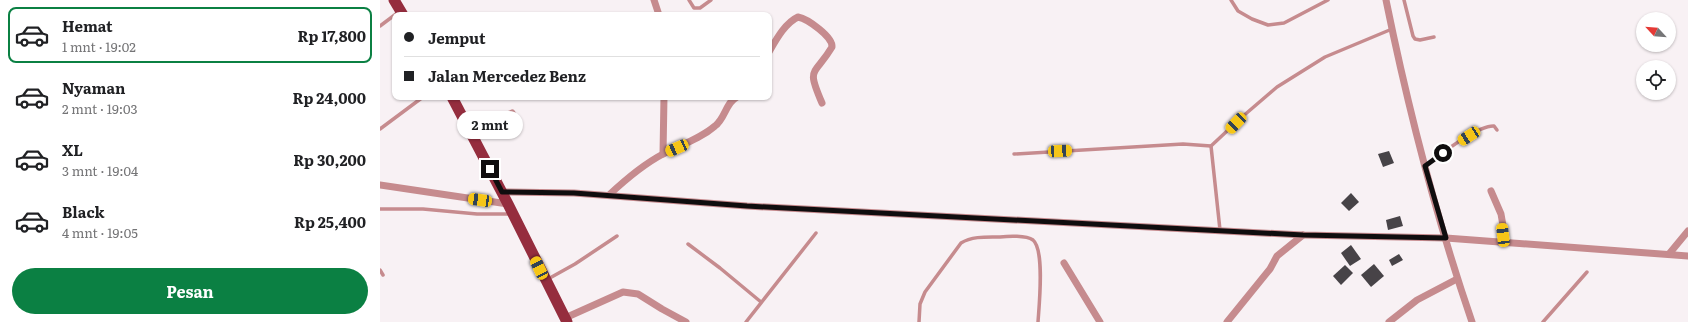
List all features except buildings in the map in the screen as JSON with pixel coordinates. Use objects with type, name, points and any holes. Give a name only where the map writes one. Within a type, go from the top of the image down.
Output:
[{"type":"main road","points":[[394,0],[401,12]]},
{"type":"main road","points":[[454,100],[502,192],[545,281],[566,320]]},
{"type":"street","points":[[654,0],[658,12]]},
{"type":"street","points":[[1386,0],[1425,166],[1457,279],[1472,322]]},
{"type":"street","points":[[772,47],[790,22],[798,17],[811,22],[830,40],[832,47],[813,74],[813,83],[822,103]]},
{"type":"street","points":[[663,154],[664,100]]},
{"type":"street","points":[[609,195],[624,181],[663,154],[701,136],[717,125],[722,119],[732,100]]},
{"type":"street","points":[[472,134],[512,113]]},
{"type":"street","points":[[380,185],[508,204]]},
{"type":"street","points":[[1491,191],[1501,214],[1506,244]]},
{"type":"street","points":[[502,192],[574,193],[747,206],[1303,235],[1446,238],[1506,244],[1688,256]]},
{"type":"street","points":[[1669,254],[1688,231]]},
{"type":"street","points":[[1226,322],[1270,270],[1276,256],[1303,235]]},
{"type":"street","points":[[1064,263],[1100,322]]},
{"type":"street","points":[[1389,322],[1417,300],[1457,279]]},
{"type":"street","points":[[566,320],[623,292],[638,294],[686,322]]},
{"type":"lane","points":[[689,0],[694,8],[700,8],[711,0]]},
{"type":"lane","points":[[1231,0],[1238,12],[1268,25],[1284,23],[1328,0]]},
{"type":"lane","points":[[1404,0],[1415,40],[1434,37]]},
{"type":"lane","points":[[380,26],[392,19]]},
{"type":"lane","points":[[1014,154],[1183,144],[1211,146],[1242,117],[1278,87],[1326,57],[1392,29]]},
{"type":"lane","points":[[380,129],[418,100]]},
{"type":"lane","points":[[1425,166],[1484,126],[1494,126],[1497,130]]},
{"type":"lane","points":[[1211,146],[1220,230]]},
{"type":"lane","points":[[380,209],[423,209],[477,214],[513,214]]},
{"type":"lane","points":[[746,322],[816,233]]},
{"type":"lane","points":[[545,281],[575,264],[617,236]]},
{"type":"lane","points":[[919,322],[920,304],[925,292],[961,243],[968,239],[1003,236],[1027,238],[1036,244],[1039,253],[1041,288],[1038,322]]},
{"type":"lane","points":[[688,244],[761,302]]},
{"type":"lane","points":[[380,270],[383,275]]},
{"type":"lane","points":[[1542,322],[1587,272]]},
{"type":"route","points":[[490,169],[502,192],[574,193],[747,206],[1303,235],[1446,238],[1425,166],[1443,153]]}]
